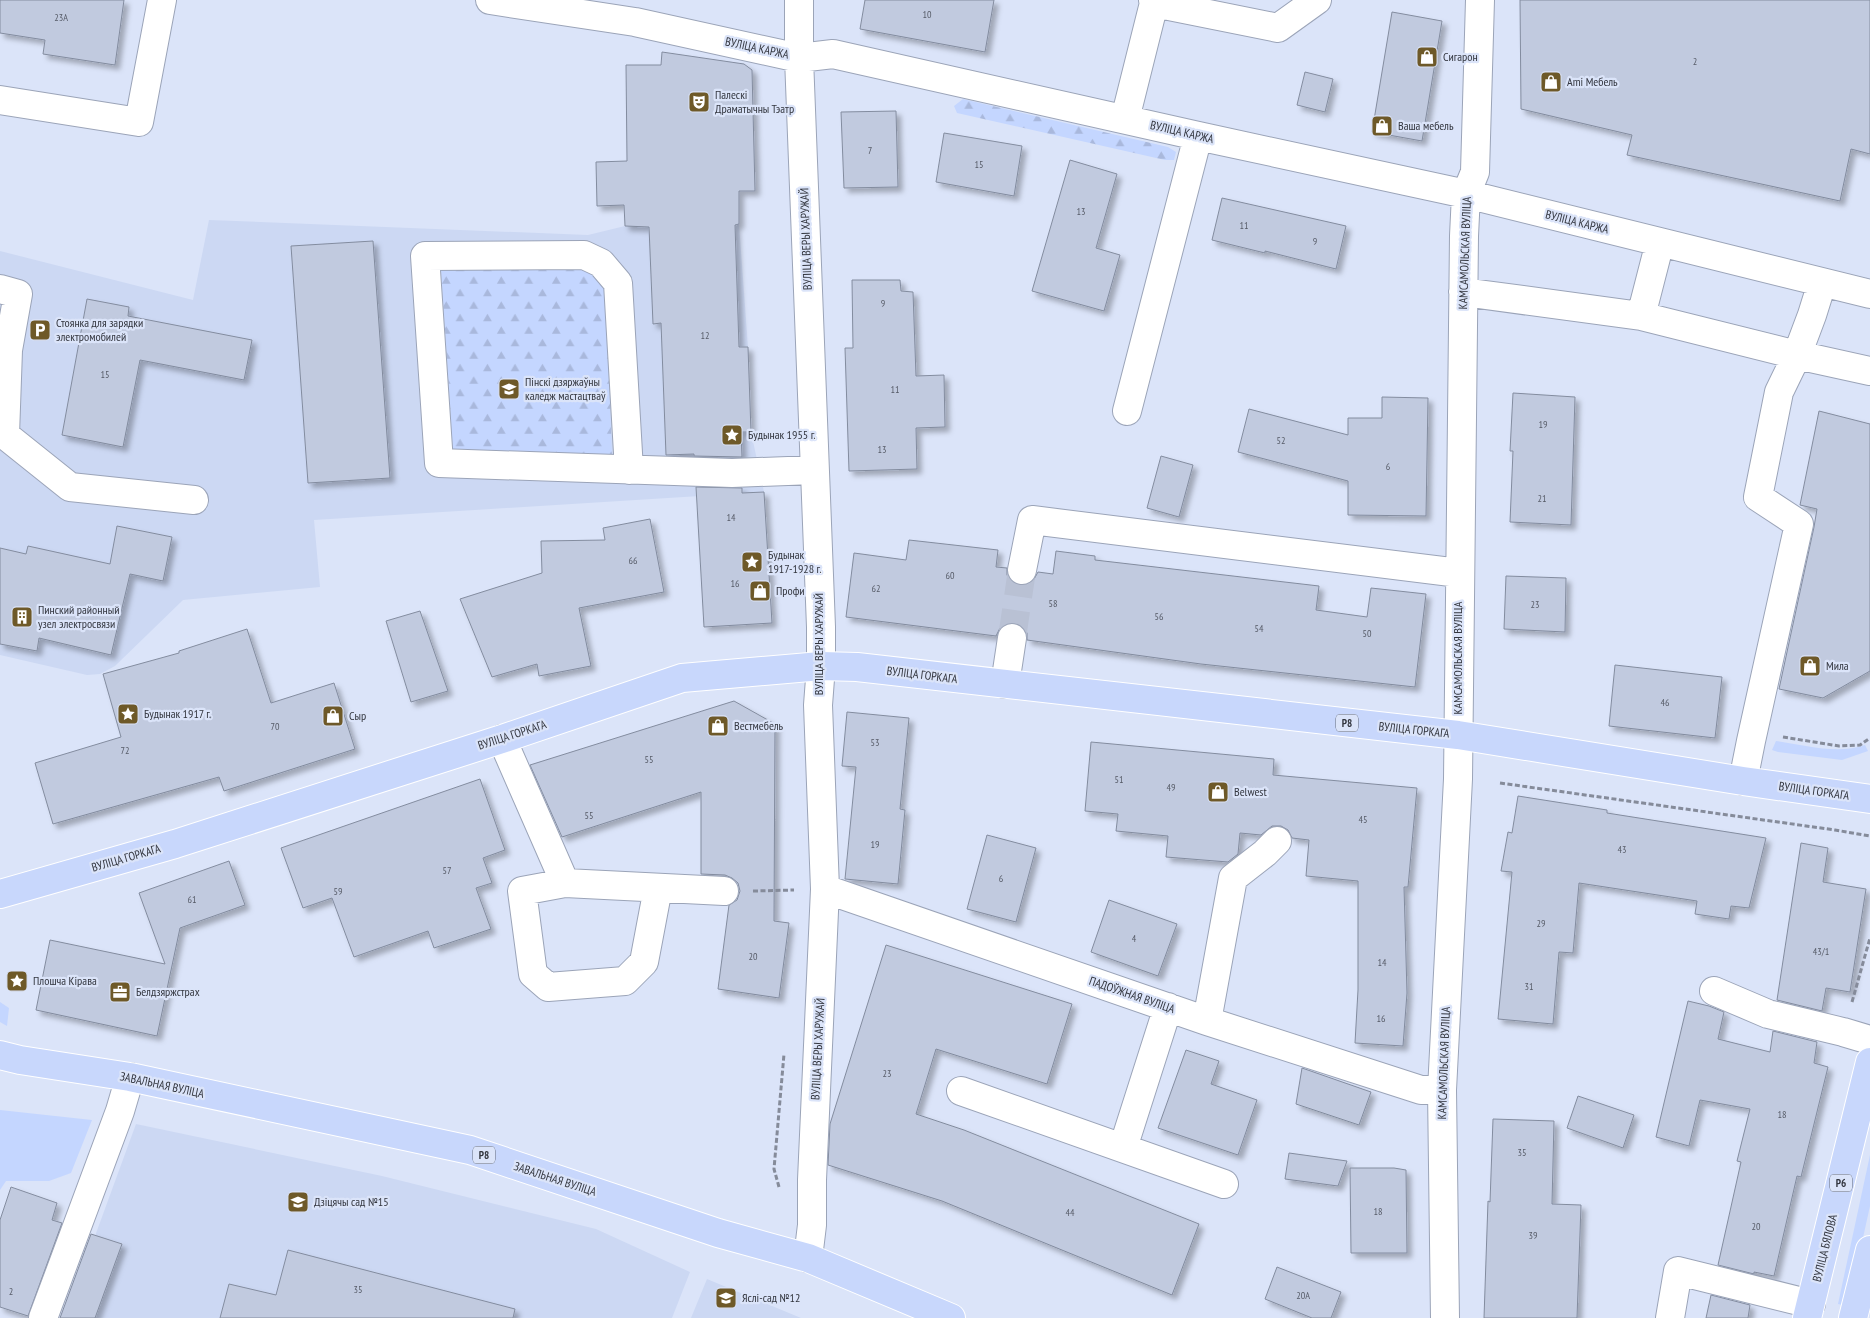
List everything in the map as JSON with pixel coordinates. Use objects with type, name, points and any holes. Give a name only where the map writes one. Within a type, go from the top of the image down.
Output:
[{"type":"main road","name":"ВУЛІЦА ГОРКАГА","points":[[0,894],[176,844],[502,739],[682,678],[821,666],[856,667],[1458,735],[1744,781],[1870,799]]},
{"type":"main road","name":"ЗАВАЛЬНАЯ ВУЛІЦА","points":[[0,1055],[130,1078],[470,1150],[718,1233],[808,1258],[951,1318]]},
{"type":"main road","name":"ВУЛІЦА БЯЛОВА","points":[[1809,1311],[1870,1062]]},
{"type":"main road","points":[[1853,1318],[1870,1250]]},
{"type":"street","points":[[0,100],[140,122],[162,0]]},
{"type":"street","name":"ВУЛІЦА КАРЖА","points":[[490,0],[635,22],[799,58],[832,54],[1466,194],[1870,294]]},
{"type":"street","name":"ВУЛІЦА ВЕРЫ ХАРУЖАЙ","points":[[800,0],[799,58],[821,666],[818,705],[825,889],[812,1180],[812,1225],[808,1258]]},
{"type":"street","points":[[1125,119],[1153,2],[1278,28],[1316,0]]},
{"type":"street","name":"КАМСАМОЛЬСКАЯ ВУЛІЦА","points":[[1445,1318],[1442,1090],[1458,779],[1462,292],[1466,194],[1475,172],[1480,0]]},
{"type":"street","points":[[1127,411],[1198,136]]},
{"type":"street","points":[[1641,316],[1660,242]]},
{"type":"street","points":[[629,470],[618,283],[601,263],[584,255],[425,256],[439,463],[629,470],[732,473],[814,470]]},
{"type":"street","points":[[1744,781],[1751,741],[1799,524],[1758,497],[1778,392],[1797,355],[1822,283]]},
{"type":"street","points":[[0,289],[18,294],[8,350],[3,435],[70,487],[194,500]]},
{"type":"street","points":[[1462,292],[1641,316],[1870,371]]},
{"type":"street","points":[[1022,570],[1032,520],[1459,573]]},
{"type":"street","points":[[1005,684],[1012,638]]},
{"type":"street","points":[[502,739],[565,883]]},
{"type":"street","points":[[1207,1021],[1234,878],[1277,841]]},
{"type":"street","points":[[658,888],[644,962],[625,981],[548,987],[533,974],[522,891],[565,883],[724,891]]},
{"type":"street","name":"ПАДОЎЖНАЯ ВУЛІЦА","points":[[825,889],[1207,1021],[1421,1090],[1442,1090]]},
{"type":"street","points":[[1714,991],[1768,1014],[1870,1040]]},
{"type":"street","points":[[1123,1148],[1168,1008]]},
{"type":"street","points":[[44,1318],[120,1111],[130,1078]]},
{"type":"street","points":[[961,1091],[1224,1184]]},
{"type":"street","points":[[1670,1318],[1678,1271],[1809,1311]]},
{"type":"path","points":[[1751,741],[1775,736],[1839,746],[1860,745],[1870,738]]},
{"type":"path","points":[[1500,783],[1870,836]]},
{"type":"path","points":[[724,891],[825,889]]},
{"type":"shaded area","name":"Пінскі дзяржаўны каледж мастацтваў","points":[[209,220],[588,235],[625,226],[739,224],[748,347],[751,432],[764,492],[314,520],[320,587],[183,600],[115,666],[100,674],[87,675],[0,655],[0,251],[193,300]]},
{"type":"shaded area","name":"Дзіцячы сад №15","points":[[136,1124],[382,1176],[596,1229],[690,1272],[672,1318],[65,1318]]},
{"type":"shaded area","name":"Яслі-сад №12","points":[[707,1279],[801,1318],[691,1318]]},
{"type":"green space","points":[[963,99],[1168,147],[1176,152],[1174,160],[1165,160],[957,113],[954,106]]},
{"type":"green space","points":[[574,266],[587,270],[605,283],[612,456],[453,451],[441,268]]},
{"type":"green space","points":[[1776,741],[1832,749],[1855,748],[1865,745],[1868,751],[1842,760],[1778,752],[1772,750]]},
{"type":"green space","points":[[0,1002],[9,1008],[7,1026],[0,1022]]},
{"type":"green space","points":[[0,1110],[92,1120],[71,1173],[49,1181],[6,1181],[0,1190]]},
{"type":"green space","points":[[1870,1155],[1870,1206],[1848,1306],[1838,1304]]},
{"type":"building","points":[[0,0],[124,0],[115,65],[43,54],[45,40],[0,33]]},
{"type":"building","points":[[865,0],[994,0],[985,52],[860,29]]},
{"type":"building","points":[[1520,0],[1870,0],[1870,154],[1851,149],[1840,201],[1627,155],[1632,135],[1521,109]]},
{"type":"building","points":[[1392,12],[1442,21],[1422,141],[1372,132]]},
{"type":"building","points":[[662,52],[744,64],[752,70],[755,191],[739,191],[739,224],[735,225],[739,347],[748,347],[751,432],[741,432],[742,457],[694,456],[694,454],[666,455],[661,323],[653,324],[649,227],[625,226],[624,205],[597,206],[596,162],[627,161],[626,65],[661,65]]},
{"type":"building","points":[[1305,72],[1333,79],[1325,112],[1297,105]]},
{"type":"building","points":[[896,111],[898,187],[844,188],[841,112]]},
{"type":"building","points":[[944,133],[1022,146],[1014,196],[936,182]]},
{"type":"building","points":[[1070,160],[1117,174],[1096,248],[1120,255],[1104,311],[1032,291]]},
{"type":"building","points":[[1222,198],[1346,226],[1336,269],[1212,240]]},
{"type":"building","points":[[373,241],[390,478],[308,483],[291,246]]},
{"type":"building","points":[[852,280],[900,280],[901,291],[913,292],[916,376],[944,375],[945,427],[916,428],[917,469],[849,471],[845,348],[853,348]]},
{"type":"building","points":[[87,299],[129,307],[128,316],[252,340],[244,380],[140,360],[123,447],[62,435]]},
{"type":"building","points":[[1513,393],[1575,397],[1571,525],[1510,522],[1513,451],[1510,451]]},
{"type":"building","points":[[1382,397],[1428,398],[1426,516],[1348,515],[1348,481],[1238,452],[1249,409],[1348,435],[1348,418],[1382,418]]},
{"type":"building","points":[[1819,411],[1870,424],[1870,671],[1823,698],[1779,689],[1817,509],[1800,505]]},
{"type":"building","points":[[1161,456],[1193,465],[1179,517],[1147,508]]},
{"type":"building","points":[[696,487],[742,488],[742,493],[764,492],[772,623],[704,627]]},
{"type":"building","points":[[650,519],[664,592],[579,608],[591,666],[539,676],[537,664],[492,677],[460,599],[542,573],[541,541],[605,540],[603,528]]},
{"type":"building","points":[[117,526],[172,537],[163,581],[130,574],[111,655],[39,638],[37,651],[0,644],[0,548],[26,554],[28,546],[110,564]]},
{"type":"building","points":[[909,540],[998,550],[996,567],[1007,568],[1007,575],[1011,581],[1019,585],[1027,585],[1033,581],[1038,572],[1053,574],[1056,551],[1095,556],[1095,560],[1319,586],[1316,610],[1367,617],[1371,588],[1426,594],[1415,687],[1201,664],[1027,640],[1027,633],[1022,626],[1014,623],[1007,623],[1000,628],[996,636],[846,617],[854,553],[906,560]]},
{"type":"building","points":[[1506,576],[1566,578],[1565,632],[1504,629]]},
{"type":"building","points":[[420,611],[448,691],[411,702],[386,621]]},
{"type":"building","points":[[247,629],[271,703],[334,683],[355,749],[224,791],[219,777],[53,824],[35,763],[121,737],[103,674],[179,653],[179,651]]},
{"type":"building","points":[[1615,665],[1722,677],[1715,738],[1609,726]]},
{"type":"building","points":[[734,701],[775,724],[774,921],[789,923],[779,998],[718,989],[729,905],[737,900],[740,891],[738,883],[732,878],[725,875],[701,874],[701,792],[562,837],[530,765]]},
{"type":"building","points":[[847,712],[909,718],[900,809],[905,810],[898,884],[845,879],[856,767],[842,766]]},
{"type":"building","points":[[1091,742],[1274,759],[1273,775],[1417,788],[1408,887],[1404,887],[1407,993],[1403,1046],[1355,1043],[1358,990],[1358,881],[1306,876],[1309,840],[1292,838],[1288,830],[1281,826],[1272,826],[1261,835],[1240,833],[1238,854],[1228,862],[1166,857],[1168,836],[1116,831],[1118,814],[1085,811]]},
{"type":"building","points":[[480,779],[505,850],[483,858],[492,883],[476,888],[491,929],[434,948],[428,931],[354,957],[332,898],[303,908],[281,848]]},
{"type":"building","points":[[1518,796],[1607,810],[1607,813],[1766,838],[1749,908],[1731,906],[1729,919],[1695,914],[1697,901],[1579,883],[1573,953],[1559,952],[1553,1024],[1498,1019],[1512,872],[1501,871],[1508,832],[1512,833]]},
{"type":"building","points":[[987,835],[1036,848],[1016,922],[967,909]]},
{"type":"building","points":[[1801,843],[1828,848],[1823,882],[1866,889],[1850,992],[1826,988],[1822,1011],[1777,1000]]},
{"type":"building","points":[[229,861],[245,905],[180,928],[157,1036],[36,1010],[50,940],[165,964],[139,893]]},
{"type":"building","points":[[1109,900],[1177,924],[1158,976],[1091,952]]},
{"type":"building","points":[[886,945],[1072,1004],[1047,1084],[936,1049],[916,1114],[964,1130],[1199,1224],[1172,1295],[942,1201],[828,1165],[830,1124]]},
{"type":"building","points":[[1688,1001],[1724,1012],[1718,1039],[1770,1052],[1773,1031],[1817,1042],[1814,1063],[1828,1067],[1801,1177],[1797,1176],[1774,1276],[1754,1272],[1754,1274],[1718,1265],[1741,1162],[1737,1161],[1750,1109],[1700,1100],[1689,1146],[1656,1137]]},
{"type":"building","points":[[1186,1050],[1219,1061],[1211,1084],[1257,1100],[1238,1155],[1158,1128]]},
{"type":"building","points":[[1302,1068],[1371,1092],[1359,1125],[1296,1104]]},
{"type":"building","points":[[1578,1096],[1634,1115],[1623,1148],[1567,1128]]},
{"type":"building","points":[[1493,1119],[1554,1121],[1552,1204],[1581,1205],[1577,1318],[1484,1318]]},
{"type":"building","points":[[1289,1153],[1347,1161],[1338,1186],[1285,1179]]},
{"type":"building","points":[[1350,1168],[1394,1168],[1406,1170],[1407,1253],[1351,1253]]},
{"type":"building","points":[[11,1187],[57,1203],[52,1220],[62,1223],[28,1316],[0,1307],[0,1220]]},
{"type":"building","points":[[91,1234],[122,1244],[95,1318],[60,1318]]},
{"type":"building","points":[[288,1250],[515,1309],[513,1318],[220,1318],[229,1284],[276,1295]]},
{"type":"building","points":[[1277,1267],[1341,1292],[1331,1318],[1312,1318],[1265,1299]]},
{"type":"building","points":[[1711,1295],[1750,1305],[1748,1318],[1706,1318]]},
{"type":"tunnel","points":[[1012,638],[1022,570]]},
{"type":"place","name":"Сигарон","points":[[1427,57]]},
{"type":"place","name":"Ami Мебель","points":[[1551,82]]},
{"type":"place","name":"Палескі Драматычны Тэатр","points":[[699,102]]},
{"type":"place","name":"Ваша мебель","points":[[1382,126]]},
{"type":"place","name":"Стоянка для зарядки электромобилей","points":[[40,330]]},
{"type":"place","name":"Пінскі дзяржаўны каледж мастацтваў","points":[[509,389]]},
{"type":"place","name":"Будынак 1955 г.","points":[[732,435]]},
{"type":"place","name":"Будынак 1917-1928 г.","points":[[752,562]]},
{"type":"place","name":"Профи","points":[[760,591]]},
{"type":"place","name":"Пинский районный узел электросвязи","points":[[22,617]]},
{"type":"place","name":"Мила","points":[[1810,666]]},
{"type":"place","name":"Будынак 1917 г.","points":[[128,714]]},
{"type":"place","name":"Сыр","points":[[333,716]]},
{"type":"place","name":"Вестмебель","points":[[718,726]]},
{"type":"place","name":"Belwest","points":[[1218,792]]},
{"type":"place","name":"Плошча Кірава","points":[[17,981]]},
{"type":"place","name":"Белдзяржстрах","points":[[120,992]]},
{"type":"place","name":"Дзіцячы сад №15","points":[[298,1202]]},
{"type":"place","name":"Яслі-сад №12","points":[[726,1298]]}]
